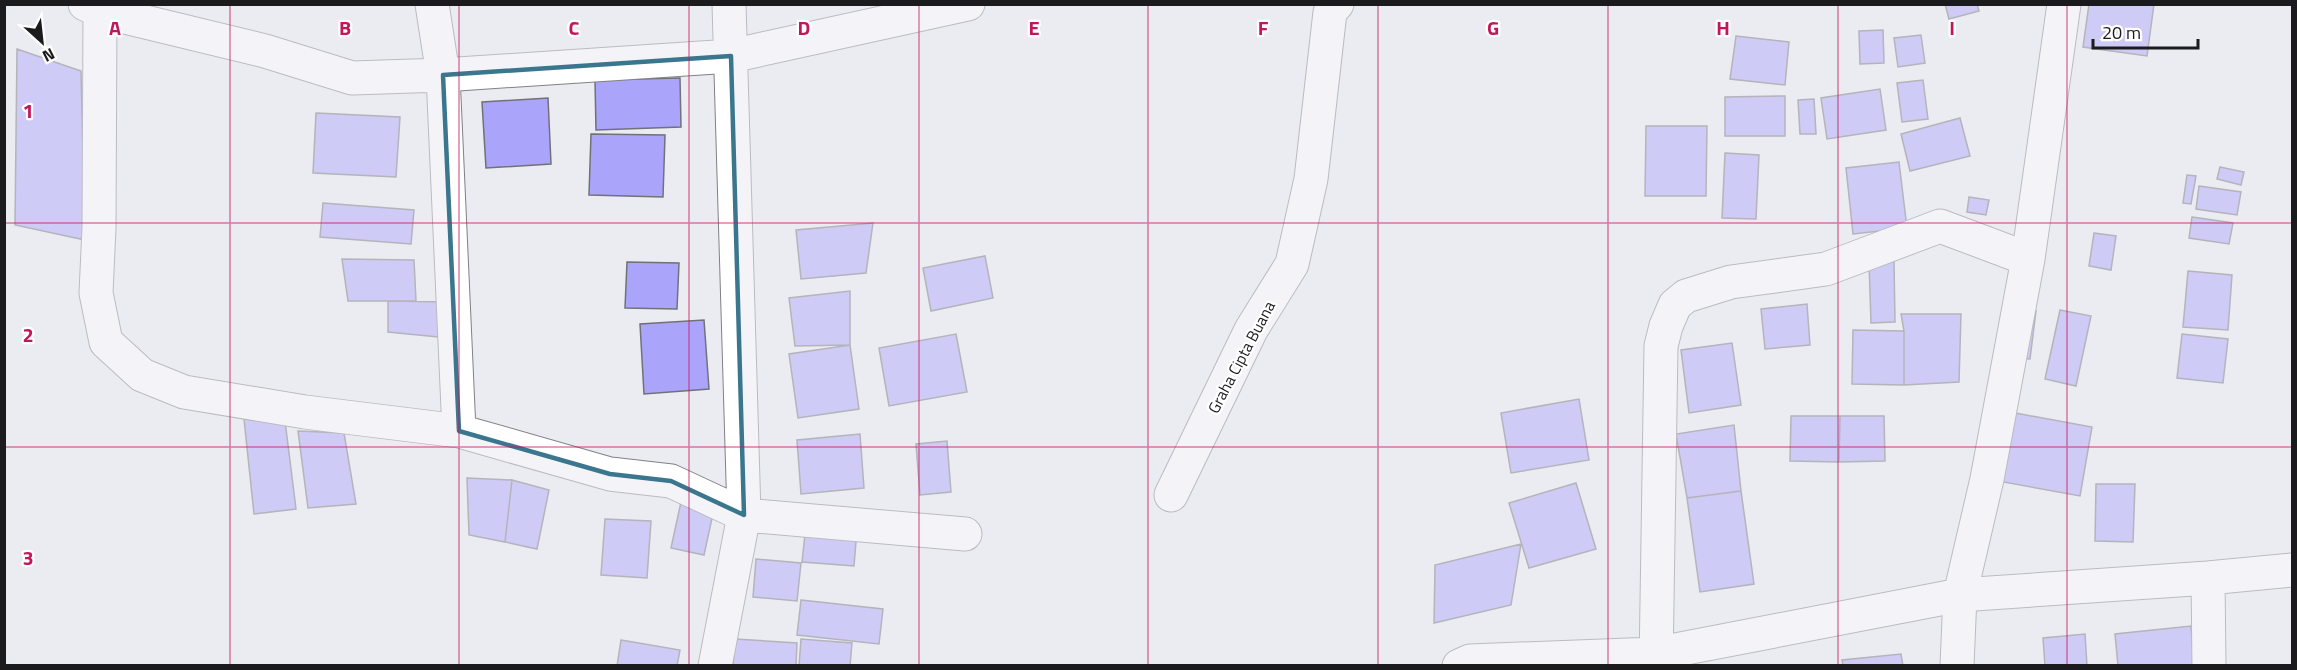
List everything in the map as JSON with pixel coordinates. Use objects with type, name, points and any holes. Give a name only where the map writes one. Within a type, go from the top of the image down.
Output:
[{"type":"street","points":[[432,4],[443,75],[459,431]]},
{"type":"street","points":[[715,666],[744,515],[729,4]]},
{"type":"street","points":[[965,534],[744,515],[670,481],[610,474],[459,431],[305,412],[184,392],[142,375],[106,342],[96,293],[99,228],[92,8],[265,51],[352,78],[443,75],[731,56],[968,4]]},
{"type":"street","name":"Graha Cipta Buana","points":[[1171,495],[1251,330],[1292,264],[1311,179],[1330,12],[1336,4]]},
{"type":"street","points":[[1957,666],[1960,595],[1987,479],[2028,259],[2064,4]]},
{"type":"street","points":[[1655,660],[1661,346],[1675,305],[1686,296],[1731,282],[1826,268],[1940,226],[2028,259]]},
{"type":"street","points":[[1459,666],[1470,661],[1655,660],[1960,595],[2292,570]]},
{"type":"street","points":[[2208,578],[2210,666]]},
{"type":"highlighted area","points":[[731,56],[744,515],[671,481],[610,474],[459,431],[443,75]]},
{"type":"building","points":[[1945,4],[1977,4],[1979,11],[1949,19]]},
{"type":"building","points":[[2089,4],[2154,4],[2147,56],[2083,47]]},
{"type":"building","points":[[1883,30],[1884,63],[1860,64],[1859,31]]},
{"type":"building","points":[[1921,35],[1925,63],[1898,67],[1894,38]]},
{"type":"building","points":[[1736,36],[1789,42],[1785,85],[1730,79]]},
{"type":"building","points":[[17,49],[81,71],[85,240],[15,225]]},
{"type":"building","points":[[680,78],[681,127],[596,130],[595,80]]},
{"type":"building","points":[[1923,80],[1928,119],[1902,122],[1897,83]]},
{"type":"building","points":[[1880,89],[1886,130],[1827,139],[1821,98]]},
{"type":"building","points":[[1785,96],[1785,136],[1725,136],[1725,97]]},
{"type":"building","points":[[548,98],[551,164],[486,168],[482,102]]},
{"type":"building","points":[[1814,99],[1816,134],[1800,134],[1798,100]]},
{"type":"building","points":[[316,113],[400,117],[396,177],[313,173]]},
{"type":"building","points":[[1960,118],[1970,156],[1910,171],[1901,134]]},
{"type":"building","points":[[1646,126],[1707,126],[1706,196],[1645,196]]},
{"type":"building","points":[[591,134],[665,135],[663,197],[589,195]]},
{"type":"building","points":[[1725,153],[1759,155],[1756,219],[1722,218]]},
{"type":"building","points":[[1899,162],[1907,228],[1853,234],[1846,168]]},
{"type":"building","points":[[2220,167],[2244,172],[2241,185],[2217,179]]},
{"type":"building","points":[[2187,175],[2196,176],[2191,204],[2183,203]]},
{"type":"building","points":[[2199,186],[2241,192],[2237,215],[2196,209]]},
{"type":"building","points":[[1969,197],[1989,200],[1986,215],[1967,212]]},
{"type":"building","points":[[323,203],[414,210],[411,244],[320,237]]},
{"type":"building","points":[[2192,217],[2233,223],[2229,244],[2189,238]]},
{"type":"building","points":[[873,223],[866,273],[801,279],[796,230]]},
{"type":"building","points":[[2094,233],[2116,236],[2111,270],[2089,266]]},
{"type":"building","points":[[985,256],[993,298],[931,311],[923,268]]},
{"type":"building","points":[[342,259],[414,260],[416,301],[348,301]]},
{"type":"building","points":[[1894,261],[1895,322],[1871,323],[1869,262]]},
{"type":"building","points":[[627,262],[679,263],[677,309],[625,308]]},
{"type":"building","points":[[2188,271],[2232,275],[2228,330],[2183,327]]},
{"type":"building","points":[[850,291],[850,345],[795,346],[789,298]]},
{"type":"building","points":[[388,301],[449,302],[448,338],[388,332]]},
{"type":"building","points":[[1807,304],[1810,345],[1765,349],[1761,309]]},
{"type":"building","points":[[2023,309],[2036,311],[2030,359],[2017,358]]},
{"type":"building","points":[[2060,310],[2091,316],[2076,386],[2045,379]]},
{"type":"building","points":[[1901,314],[1961,314],[1959,382],[1904,385],[1904,331]]},
{"type":"building","points":[[704,320],[709,389],[644,394],[640,324]]},
{"type":"building","points":[[1853,330],[1904,331],[1904,385],[1852,384]]},
{"type":"building","points":[[956,334],[967,392],[889,406],[879,348]]},
{"type":"building","points":[[2182,334],[2228,339],[2223,383],[2177,378]]},
{"type":"building","points":[[1732,343],[1741,405],[1689,413],[1681,350]]},
{"type":"building","points":[[850,345],[859,409],[798,418],[789,354]]},
{"type":"building","points":[[1579,399],[1589,460],[1511,473],[1501,413]]},
{"type":"building","points":[[1999,410],[2092,427],[2080,496],[1987,479]]},
{"type":"building","points":[[1791,416],[1840,416],[1839,462],[1790,461]]},
{"type":"building","points":[[1840,416],[1884,416],[1885,461],[1839,462]]},
{"type":"building","points":[[244,419],[285,421],[296,509],[254,514]]},
{"type":"building","points":[[1734,425],[1741,491],[1687,498],[1676,434]]},
{"type":"building","points":[[298,431],[344,433],[356,504],[308,508]]},
{"type":"building","points":[[860,434],[864,488],[801,494],[797,440]]},
{"type":"building","points":[[947,441],[951,492],[920,495],[916,444]]},
{"type":"building","points":[[467,478],[512,480],[505,542],[469,535]]},
{"type":"building","points":[[512,480],[549,490],[537,549],[505,542]]},
{"type":"building","points":[[1576,483],[1596,549],[1529,568],[1509,503]]},
{"type":"building","points":[[2096,484],[2135,484],[2133,542],[2095,541]]},
{"type":"building","points":[[1741,491],[1754,584],[1700,592],[1687,498]]},
{"type":"building","points":[[681,502],[714,509],[704,555],[671,548]]},
{"type":"building","points":[[605,519],[651,521],[647,578],[601,575]]},
{"type":"building","points":[[806,525],[857,529],[854,566],[802,562]]},
{"type":"building","points":[[1521,544],[1511,605],[1434,623],[1435,565]]},
{"type":"building","points":[[756,559],[801,563],[797,601],[753,597]]},
{"type":"building","points":[[801,600],[883,609],[879,644],[797,635]]},
{"type":"building","points":[[2191,626],[2194,666],[2118,666],[2115,634]]},
{"type":"building","points":[[2085,634],[2087,666],[2045,666],[2043,638]]},
{"type":"building","points":[[735,639],[797,643],[796,666],[733,666]]},
{"type":"building","points":[[801,639],[852,643],[850,666],[799,666]]},
{"type":"building","points":[[621,640],[680,650],[677,666],[617,666]]},
{"type":"building","points":[[1901,654],[1903,666],[1843,666],[1842,660]]}]
